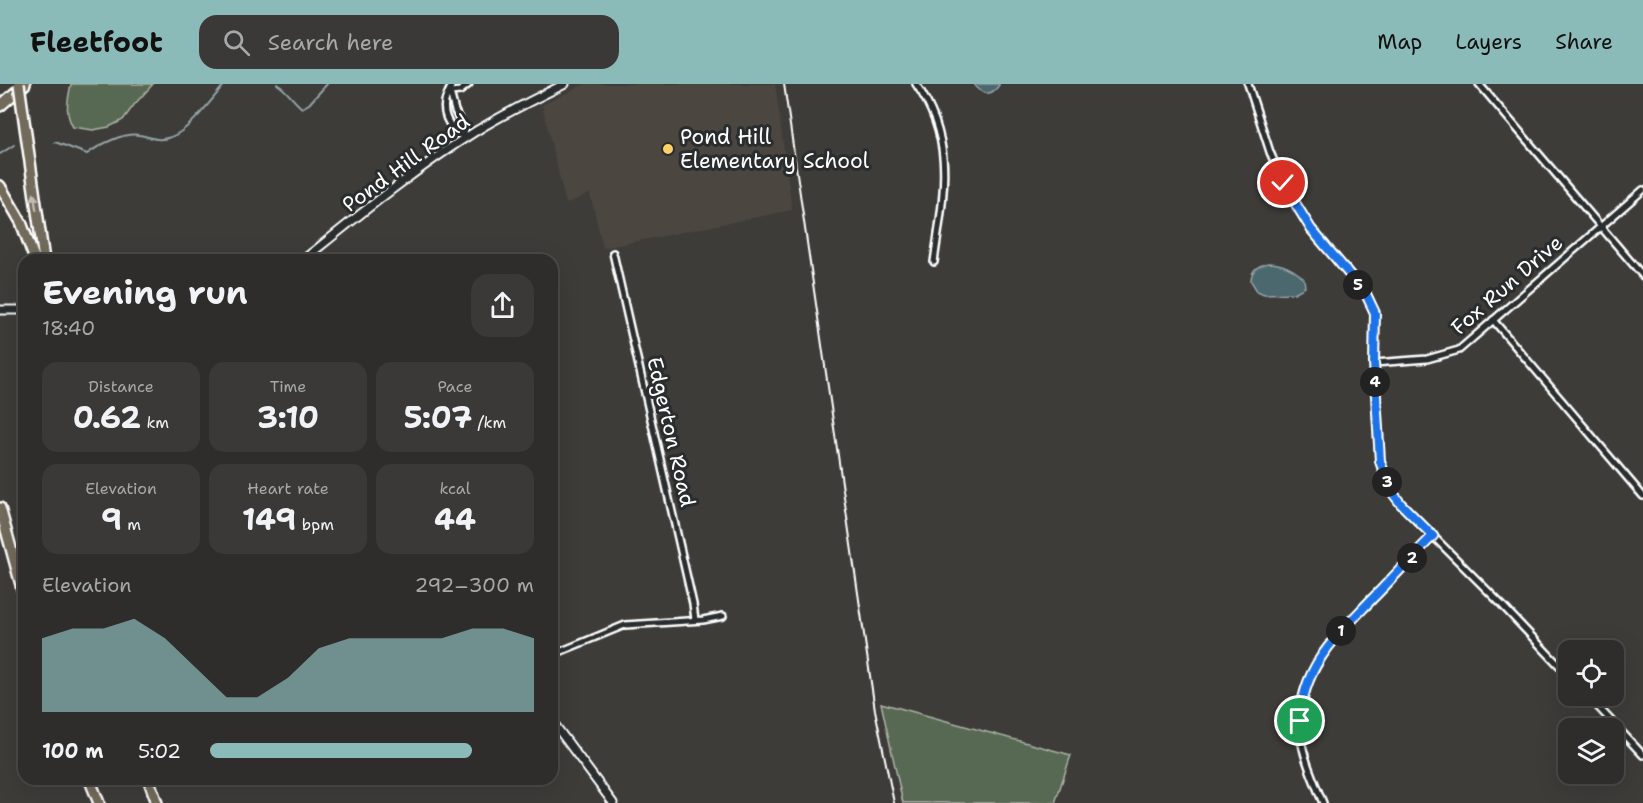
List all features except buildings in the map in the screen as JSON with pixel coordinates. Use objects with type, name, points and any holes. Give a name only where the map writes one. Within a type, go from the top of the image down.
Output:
[{"type":"highway","points":[[20,84],[43,254]]},
{"type":"highway","points":[[0,106],[25,84]]},
{"type":"highway","points":[[0,186],[21,222],[33,254]]},
{"type":"highway","points":[[0,508],[18,574]]},
{"type":"highway","points":[[92,785],[99,803]]},
{"type":"highway","points":[[151,785],[157,803]]},
{"type":"street","points":[[452,84],[444,104],[446,116],[454,131],[465,138]]},
{"type":"street","points":[[450,92],[460,91],[469,84]]},
{"type":"street","name":"Pond Hill Road","points":[[311,254],[399,185],[465,138],[565,84]]},
{"type":"street","points":[[916,84],[927,100],[941,137],[945,177],[934,262]]},
{"type":"street","points":[[1248,84],[1270,152],[1283,183],[1311,229],[1366,294],[1375,313],[1374,363],[1380,461],[1389,488],[1401,504],[1558,664]]},
{"type":"street","points":[[1479,84],[1643,276]]},
{"type":"street","points":[[450,92],[455,111],[464,129],[465,138]]},
{"type":"street","name":"Fox Run Drive","points":[[1374,363],[1428,359],[1459,350],[1643,190]]},
{"type":"street","name":"Edgerton Road","points":[[614,253],[695,620]]},
{"type":"street","points":[[0,310],[18,310]]},
{"type":"street","points":[[1493,320],[1643,496]]},
{"type":"street","points":[[1323,803],[1306,758],[1300,734],[1300,711],[1308,681],[1318,660],[1334,639],[1433,536]]},
{"type":"street","points":[[558,653],[625,625],[713,619],[723,616]]},
{"type":"street","points":[[1597,706],[1643,755]]},
{"type":"street","points":[[558,729],[613,803]]},
{"type":"shaded area","name":"Pond Hill Elementary School","points":[[585,84],[775,84],[792,210],[603,248],[590,193],[566,204],[542,105]]},
{"type":"green space","points":[[71,84],[153,84],[123,120],[109,127],[93,130],[73,127],[70,122],[67,106]]},
{"type":"green space","points":[[881,703],[1071,755],[1055,803],[903,803]]},
{"type":"water","points":[[974,84],[999,85],[990,93],[986,93]]},
{"type":"water","points":[[1268,263],[1283,265],[1292,270],[1304,279],[1305,287],[1294,293],[1264,294],[1257,291],[1251,281],[1252,274],[1258,267]]},
{"type":"waterway","points":[[55,142],[87,154],[105,143],[126,135],[158,139],[171,137],[186,128],[225,84]]},
{"type":"waterway","points":[[277,84],[302,108],[309,104],[327,84]]},
{"type":"waterway","points":[[0,154],[14,145]]},
{"type":"railway","points":[[784,84],[875,710],[894,803]]},
{"type":"place","name":"Pond Hill Elementary School","points":[[668,149]]},
{"type":"route","points":[[1283,183],[1311,229],[1366,294],[1375,313],[1374,363],[1380,461],[1389,488],[1401,504],[1433,536],[1325,650],[1308,681],[1302,700],[1300,721]]}]
